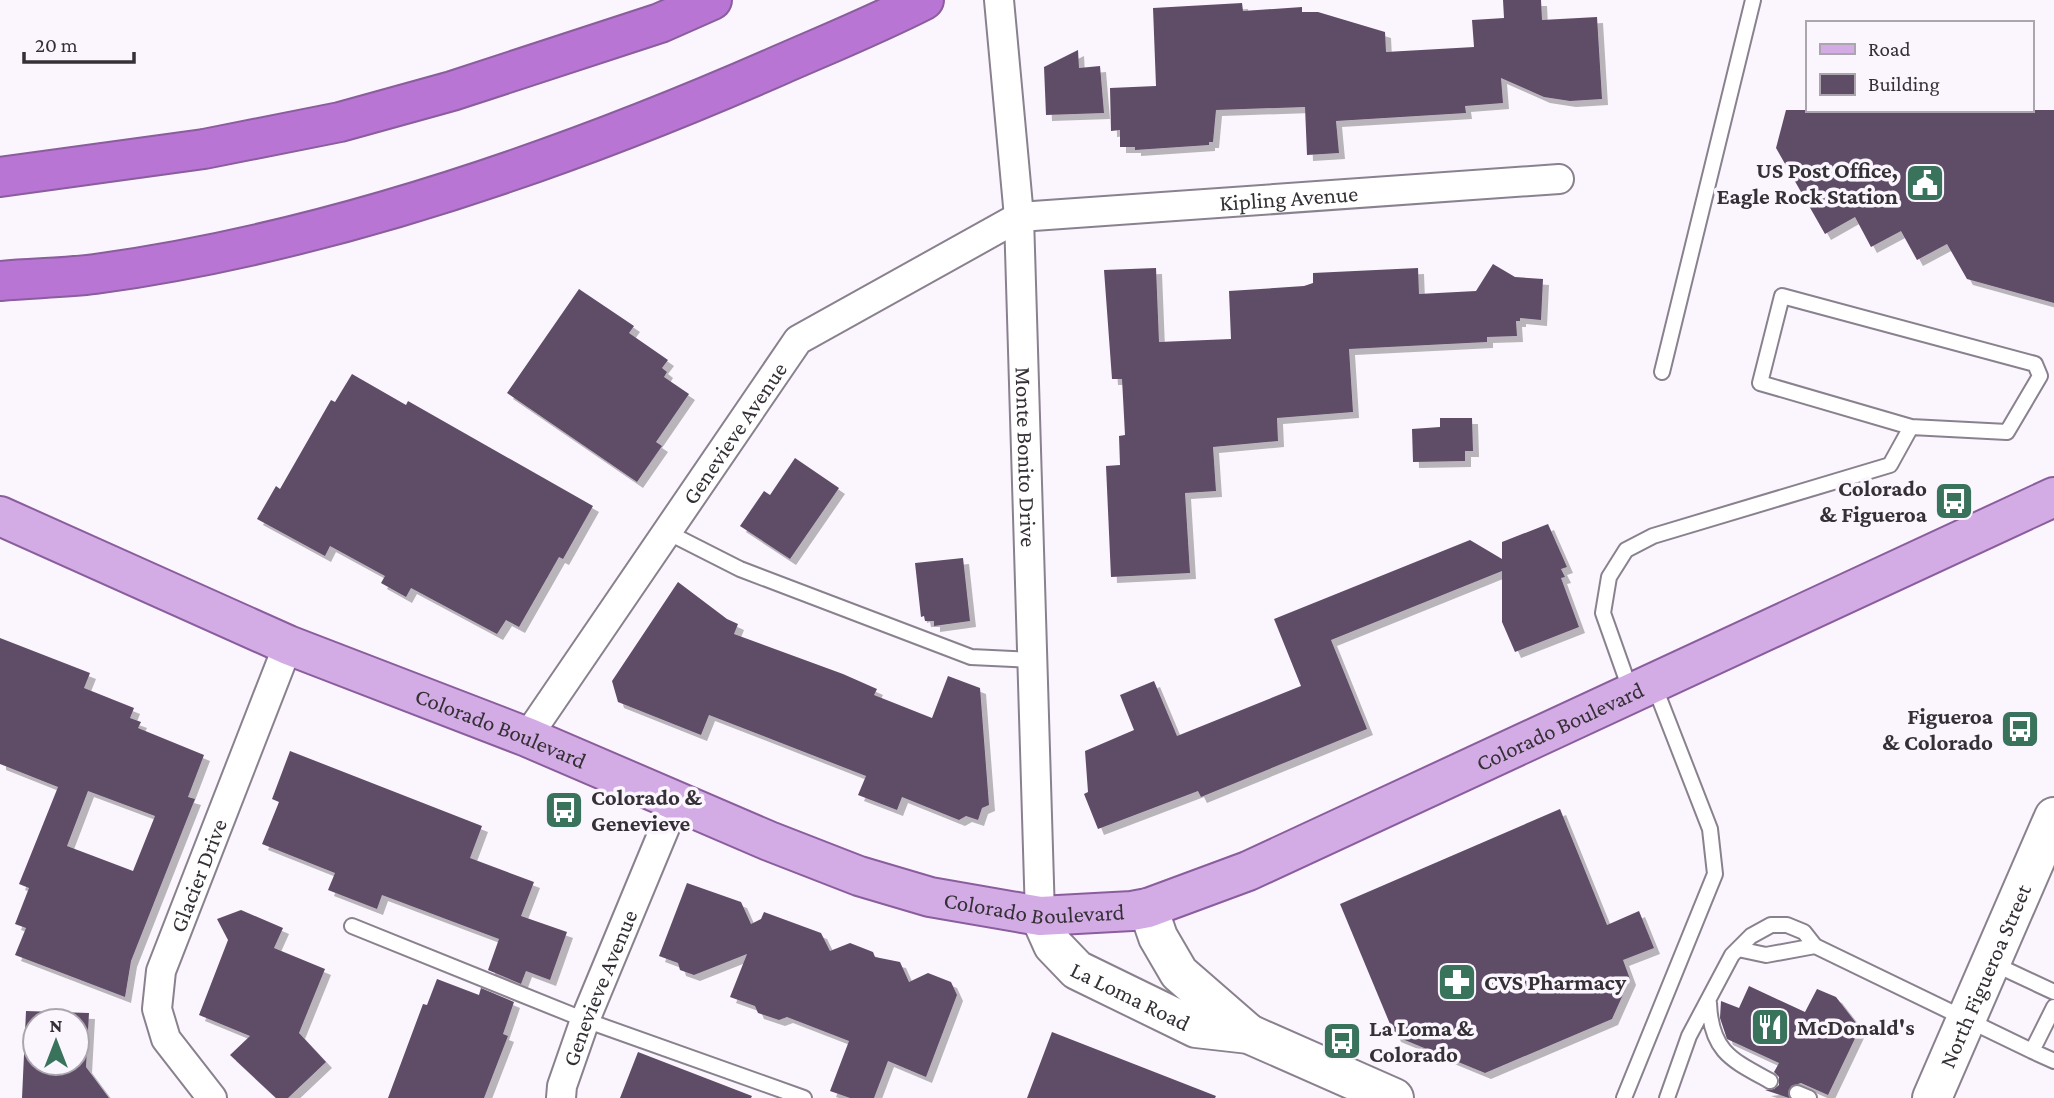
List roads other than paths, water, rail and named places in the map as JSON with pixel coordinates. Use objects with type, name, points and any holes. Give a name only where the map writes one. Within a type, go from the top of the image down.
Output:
[{"type":"highway","points":[[0,177],[204,149],[340,122],[452,91],[660,23],[712,0]]},
{"type":"highway","points":[[0,281],[94,274],[225,250],[378,211],[548,158],[715,93],[914,5]]},
{"type":"main road","name":"Colorado Boulevard","points":[[0,516],[288,645],[527,737],[859,876],[930,897],[1040,916],[1148,908],[1248,872],[2054,497]]},
{"type":"street","name":"Monte Bonito Drive","points":[[999,0],[1019,217],[1040,916]]},
{"type":"street","name":"Kipling Avenue","points":[[1019,217],[1559,179]]},
{"type":"street","name":"Genevieve Avenue","points":[[527,737],[798,341],[1019,217]]},
{"type":"street","name":"Glacier Drive","points":[[212,1098],[166,1040],[157,1009],[161,971],[288,645]]},
{"type":"street","name":"Genevieve Avenue","points":[[561,1098],[562,1086],[585,1020],[676,801]]},
{"type":"street","name":"North Figueroa Street","points":[[1932,1098],[2054,817]]},
{"type":"street","name":"La Loma Road","points":[[1148,908],[1158,937],[1179,973],[1250,1034],[1394,1098]]},
{"type":"street","name":"La Loma Road","points":[[1040,916],[1053,945],[1077,970],[1196,1028],[1250,1034]]},
{"type":"lane","points":[[1662,372],[1753,0]]},
{"type":"lane","points":[[1782,296],[2035,364],[2040,376],[2007,432],[1911,427],[1760,383],[1782,296]]},
{"type":"lane","points":[[1624,1098],[1715,874],[1710,829],[1603,613],[1609,577],[1626,550],[1653,536],[1890,465],[1911,427]]},
{"type":"lane","points":[[667,532],[740,569],[971,657],[1032,660]]},
{"type":"lane","points":[[1667,1098],[1689,1036],[1732,956],[1751,936],[1771,925],[1804,932],[1815,946],[2054,1061]]},
{"type":"lane","points":[[352,926],[585,1020],[804,1098]]},
{"type":"lane","points":[[1738,949],[1766,956],[1815,946]]},
{"type":"lane","points":[[1991,962],[2054,992]]},
{"type":"lane","points":[[1709,1002],[1710,1021],[1716,1041],[1727,1057],[1770,1081]]},
{"type":"lane","points":[[2032,1051],[2054,1007]]},
{"type":"place","name":"US Post Office, Eagle Rock Station","points":[[1925,183]]},
{"type":"place","name":"Colorado & Figueroa","points":[[1954,501]]},
{"type":"place","name":"Figueroa & Colorado","points":[[2020,729]]},
{"type":"place","name":"Colorado & Genevieve","points":[[564,810]]},
{"type":"place","name":"CVS Pharmacy","points":[[1457,982]]},
{"type":"place","name":"McDonald's","points":[[1770,1027]]},
{"type":"place","name":"La Loma & Colorado","points":[[1342,1041]]}]
